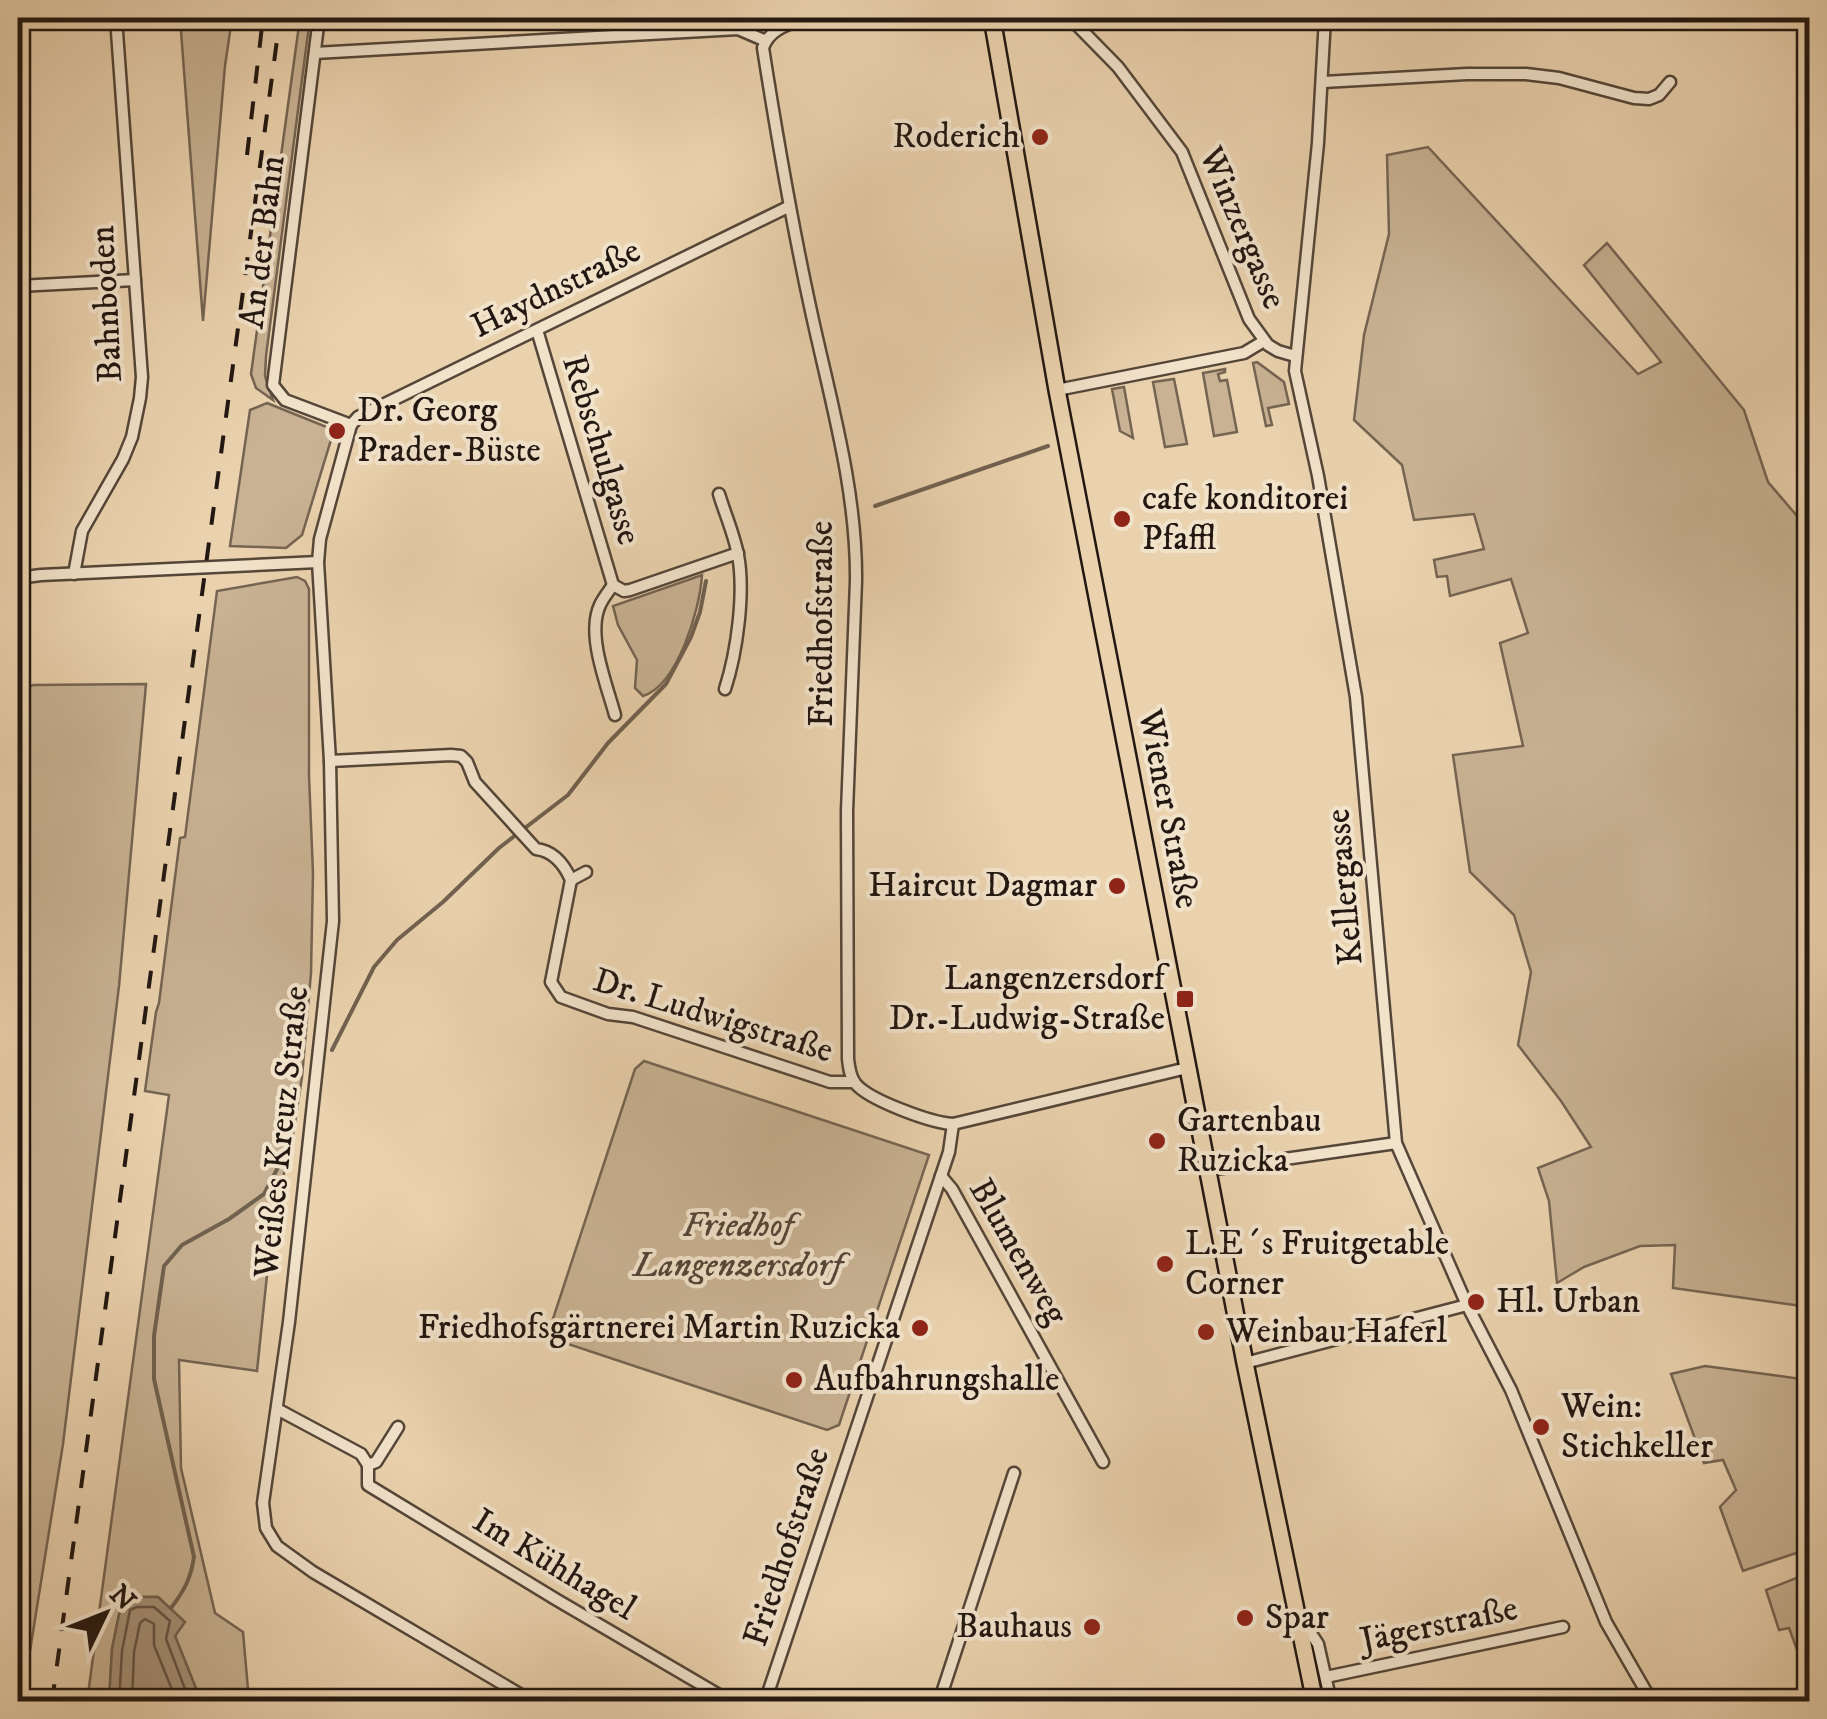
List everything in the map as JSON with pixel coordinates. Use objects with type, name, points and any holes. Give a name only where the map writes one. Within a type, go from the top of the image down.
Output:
[{"type":"main road","name":"Wiener Straße","points":[[992,18],[1056,390],[1245,1363],[1315,1702]]},
{"type":"main road","name":"Wiener Straße","points":[[1295,1610],[1305,1702]]},
{"type":"street","name":"Bahnboden","points":[[74,574],[82,531],[123,459],[137,418],[142,377],[116,18]]},
{"type":"street","name":"An der Bahn","points":[[320,18],[273,385],[285,400],[351,425]]},
{"type":"street","points":[[314,53],[737,24],[766,41],[783,26],[806,18]]},
{"type":"street","name":"Winzergasse","points":[[1070,18],[1118,67],[1182,152],[1244,310],[1264,341],[1278,352],[1295,356]]},
{"type":"street","name":"Kellergasse","points":[[1325,18],[1323,82],[1295,356],[1296,387],[1318,476],[1356,697],[1396,1143],[1466,1305],[1511,1390],[1606,1622],[1652,1702]]},
{"type":"street","name":"Friedhofstraße","points":[[766,41],[763,48],[788,207],[855,534],[846,866],[848,1060],[854,1082]]},
{"type":"street","points":[[1323,82],[1526,74],[1649,100],[1659,96],[1670,82]]},
{"type":"street","name":"Haydnstraße","points":[[351,425],[358,417],[788,207]]},
{"type":"street","points":[[18,286],[135,280]]},
{"type":"street","name":"Rebschulgasse","points":[[537,330],[613,585],[630,590],[738,553]]},
{"type":"street","points":[[1056,390],[1244,353],[1264,341]]},
{"type":"street","name":"Weißes Kreuz Straße","points":[[351,425],[320,538],[318,562],[330,761],[333,921],[306,1177],[263,1502],[266,1528],[278,1546],[313,1572],[533,1702]]},
{"type":"street","points":[[719,494],[738,553],[741,579],[735,660],[726,689]]},
{"type":"street","points":[[18,578],[318,562]]},
{"type":"street","name":"Rebschulgasse","points":[[613,585],[599,606],[595,626],[615,715]]},
{"type":"street","points":[[330,761],[461,756],[475,782],[536,849],[546,850],[556,858],[571,880],[586,872]]},
{"type":"street","name":"Dr. Ludwigstraße","points":[[571,880],[551,982],[561,998],[608,1014],[633,1016],[819,1078],[854,1082],[876,1098],[943,1124],[953,1124]]},
{"type":"street","points":[[953,1124],[1187,1068]]},
{"type":"street","name":"Friedhofstraße","points":[[766,1702],[950,1152],[953,1124]]},
{"type":"street","points":[[1208,1170],[1396,1143]]},
{"type":"street","name":"Blumenweg","points":[[941,1176],[952,1189],[1103,1462]]},
{"type":"street","points":[[1245,1363],[1466,1305]]},
{"type":"street","name":"Im Kühhagel","points":[[277,1409],[361,1454],[368,1465],[368,1485],[730,1702]]},
{"type":"street","points":[[368,1465],[376,1462],[398,1427]]},
{"type":"street","points":[[939,1702],[1014,1473]]},
{"type":"street","name":"Wiener Straße","points":[[1295,1610],[1318,1644],[1331,1702]]},
{"type":"street","name":"Jägerstraße","points":[[1326,1678],[1562,1627]]},
{"type":"green space","points":[[180,18],[232,18],[203,321]]},
{"type":"green space","points":[[300,18],[310,18],[266,356],[265,376],[273,400],[256,388],[251,374]]},
{"type":"green space","points":[[1428,147],[1638,374],[1661,362],[1584,265],[1607,243],[1744,410],[1768,482],[1809,530],[1809,1307],[1673,1288],[1675,1245],[1640,1246],[1584,1267],[1557,1283],[1549,1201],[1538,1168],[1591,1147],[1518,1045],[1531,972],[1514,915],[1470,872],[1453,755],[1523,746],[1500,643],[1528,633],[1511,579],[1450,596],[1447,576],[1437,577],[1434,560],[1484,549],[1474,514],[1414,520],[1402,465],[1354,420],[1364,335],[1389,234],[1387,155]]},
{"type":"green space","points":[[1253,363],[1284,382],[1289,404],[1268,408],[1272,425],[1266,426]]},
{"type":"green space","points":[[1225,369],[1218,374],[1220,381],[1227,380],[1237,432],[1214,436],[1203,373]]},
{"type":"green space","points":[[1174,379],[1187,444],[1165,447],[1153,382]]},
{"type":"green space","points":[[1124,387],[1133,438],[1120,431],[1112,389]]},
{"type":"green space","points":[[267,403],[334,430],[302,535],[286,548],[230,546],[250,410]]},
{"type":"green space","points":[[702,575],[692,625],[677,662],[656,689],[643,696],[635,688],[637,660],[618,625],[613,606]]},
{"type":"green space","points":[[297,577],[309,589],[313,873],[311,973],[302,1077],[272,1227],[257,1371],[179,1360],[181,1468],[215,1613],[243,1632],[249,1701],[201,1701],[175,1636],[184,1622],[158,1597],[136,1597],[122,1600],[112,1649],[109,1701],[87,1702],[169,1095],[145,1091],[180,838],[185,837],[217,591]]},
{"type":"green space","points":[[146,684],[119,986],[63,1444],[22,1701],[18,1701],[18,691],[33,685]]},
{"type":"green space","name":"Friedhof Langenzersdorf","points":[[644,1061],[929,1155],[839,1425],[827,1430],[547,1337],[635,1069]]},
{"type":"green space","points":[[1705,1366],[1809,1380],[1809,1682],[1789,1628],[1779,1630],[1766,1590],[1804,1575],[1796,1553],[1743,1571],[1720,1507],[1736,1490],[1723,1460],[1704,1463],[1671,1374]]},
{"type":"water","points":[[158,1597],[185,1622],[175,1636],[201,1701],[109,1701],[112,1649],[122,1600]]},
{"type":"waterway","points":[[875,506],[1048,446]]},
{"type":"waterway","points":[[332,1050],[374,967],[397,940],[499,848],[568,795],[608,743],[666,684],[691,637],[706,581]]},
{"type":"waterway","points":[[171,1608],[186,1584],[194,1557],[154,1379],[154,1336],[164,1266],[182,1245],[264,1194],[284,1156]]},
{"type":"railway","points":[[247,155],[263,18]]},
{"type":"railway","points":[[52,1702],[280,18]]},
{"type":"place","name":"Roderich","points":[[1040,137]]},
{"type":"place","name":"Dr. Georg Prader-Büste","points":[[337,431]]},
{"type":"place","name":"cafe konditorei Pfaffl","points":[[1122,519]]},
{"type":"place","name":"Haircut Dagmar","points":[[1117,886]]},
{"type":"place","name":"Langenzersdorf Dr.-Ludwig-Straße","points":[[1185,999]]},
{"type":"place","name":"Gartenbau Ruzicka","points":[[1157,1141]]},
{"type":"place","name":"L.E´s Fruitgetable Corner","points":[[1165,1264]]},
{"type":"place","name":"Hl. Urban","points":[[1476,1302]]},
{"type":"place","name":"Friedhofsgärtnerei Martin Ruzicka","points":[[920,1328]]},
{"type":"place","name":"Weinbau Haferl","points":[[1206,1332]]},
{"type":"place","name":"Aufbahrungshalle","points":[[794,1380]]},
{"type":"place","name":"Wein: Stichkeller","points":[[1541,1427]]},
{"type":"place","name":"Spar","points":[[1245,1618]]},
{"type":"place","name":"Bauhaus","points":[[1092,1627]]}]
